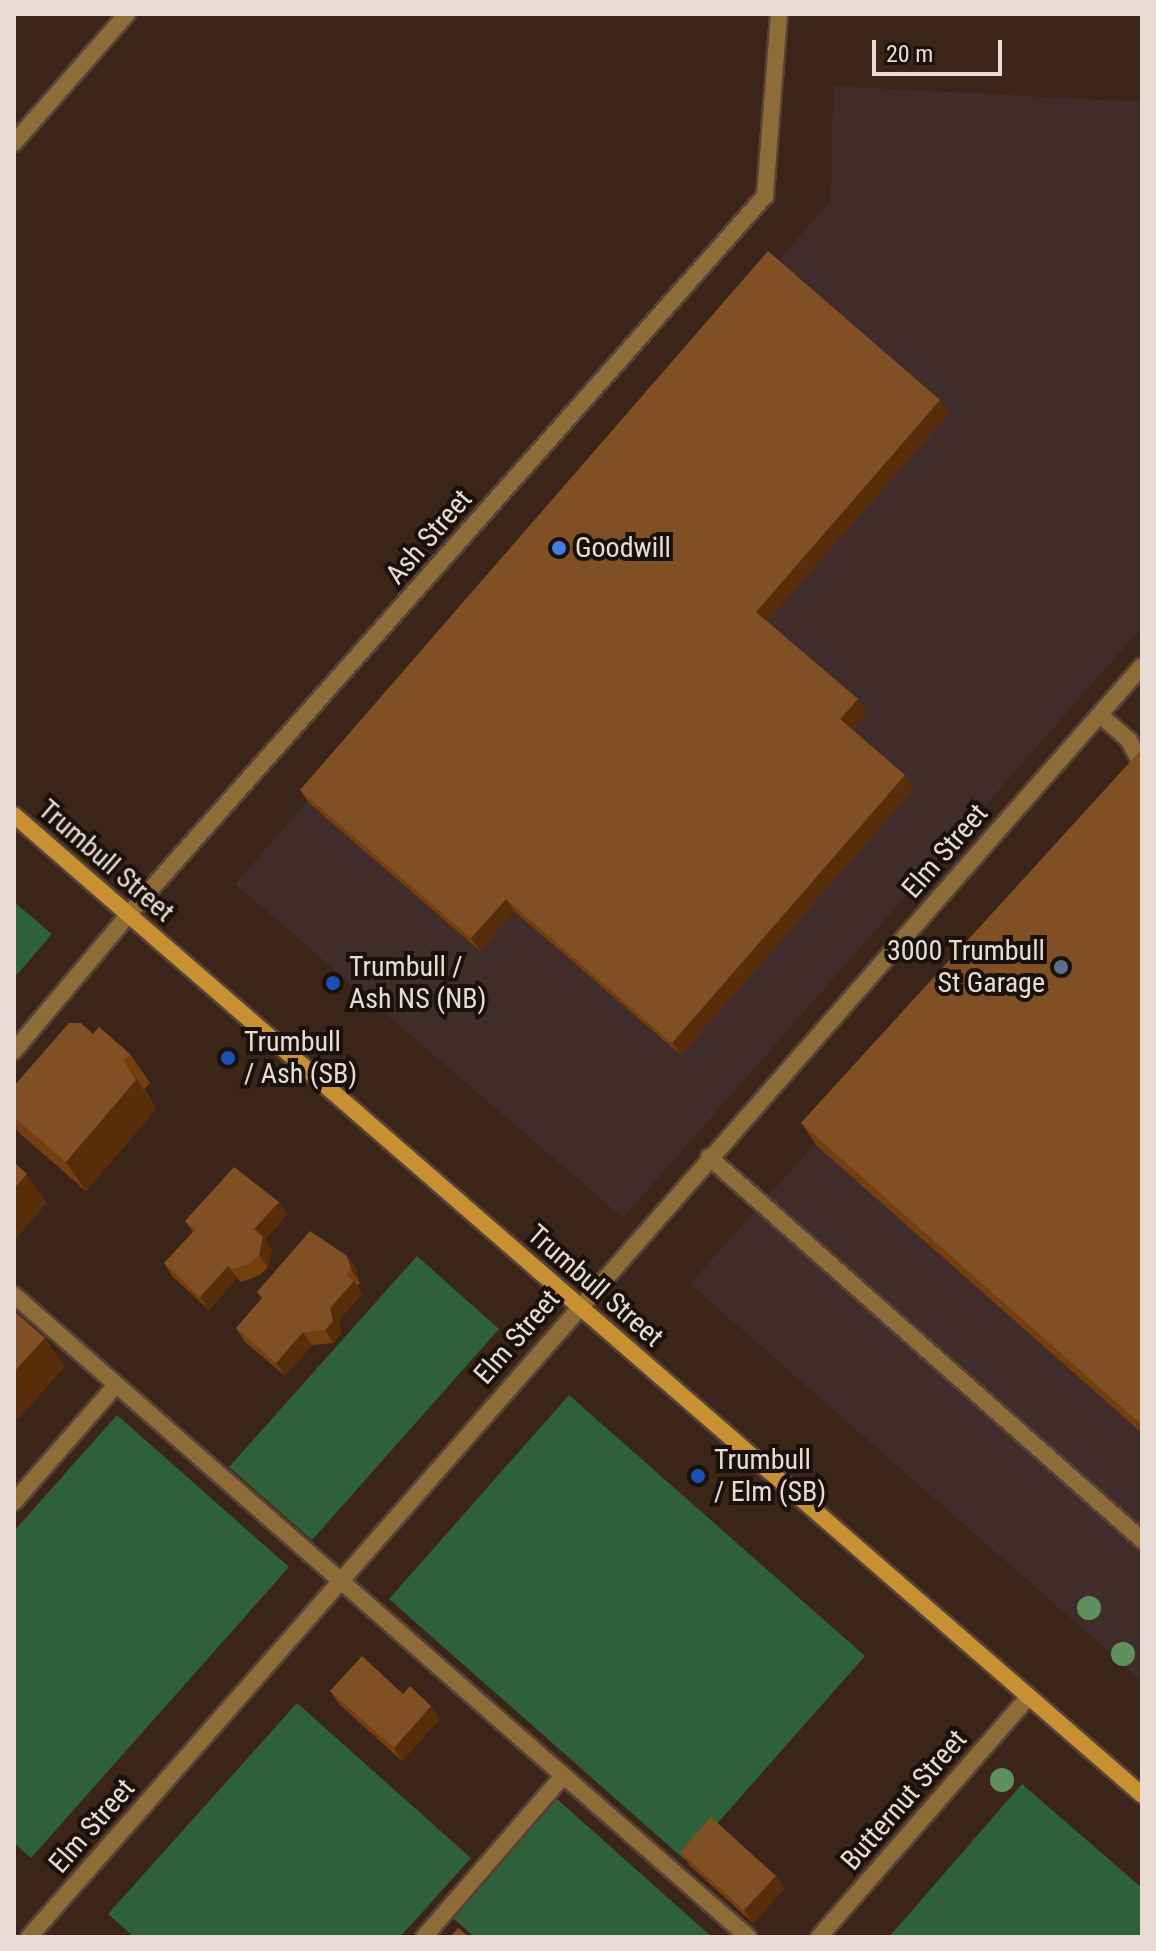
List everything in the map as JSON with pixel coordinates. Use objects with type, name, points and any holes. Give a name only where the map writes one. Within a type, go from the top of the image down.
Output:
[{"type":"street","points":[[14,143],[127,14]]},
{"type":"street","name":"Ash Street","points":[[14,1051],[128,915],[765,196],[779,14]]},
{"type":"street","name":"Elm Street","points":[[29,1937],[1142,666]]},
{"type":"street","points":[[1100,715],[1135,741],[1142,766]]},
{"type":"street","name":"Trumbull Street","points":[[14,815],[1142,1795]]},
{"type":"street","points":[[709,1157],[1142,1540]]},
{"type":"street","points":[[14,1295],[338,1582],[748,1937]]},
{"type":"street","points":[[14,1502],[116,1385]]},
{"type":"street","name":"Butternut Street","points":[[819,1937],[1028,1697]]},
{"type":"street","points":[[424,1937],[563,1776]]},
{"type":"shaded area","points":[[833,86],[1142,102],[1142,627],[623,1218],[235,884],[831,200]]},
{"type":"shaded area","points":[[1142,776],[1142,1681],[690,1284]]},
{"type":"green space","points":[[14,902],[52,934],[14,978]]},
{"type":"green space","points":[[417,1256],[499,1329],[312,1540],[229,1467]]},
{"type":"green space","points":[[569,1395],[865,1656],[685,1860],[389,1599]]},
{"type":"green space","points":[[117,1415],[289,1567],[31,1858],[14,1843],[14,1531]]},
{"type":"green space","points":[[297,1703],[471,1858],[400,1937],[134,1937],[108,1914]]},
{"type":"green space","points":[[1022,1784],[1142,1888],[1142,1937],[889,1937]]},
{"type":"green space","points":[[557,1799],[712,1937],[474,1937],[452,1917]]},
{"type":"building","points":[[768,251],[940,400],[756,612],[858,699],[840,719],[905,775],[672,1043],[506,899],[471,938],[300,790]]},
{"type":"building","name":"3000 Trumbull St Garage","points":[[1142,749],[1142,1425],[801,1123]]},
{"type":"building","points":[[69,1023],[81,1023],[93,1034],[99,1027],[130,1054],[124,1060],[136,1080],[66,1162],[14,1117],[14,1086]]},
{"type":"building","points":[[14,1162],[27,1174],[14,1189]]},
{"type":"building","points":[[234,1167],[279,1202],[254,1229],[263,1237],[259,1255],[251,1263],[233,1269],[228,1266],[200,1297],[164,1263],[195,1230],[185,1221]]},
{"type":"building","points":[[310,1231],[347,1256],[351,1270],[346,1275],[354,1281],[330,1308],[333,1321],[325,1330],[303,1332],[276,1363],[236,1328],[263,1297],[257,1292]]},
{"type":"building","points":[[14,1311],[45,1338],[14,1372]]},
{"type":"building","points":[[362,1656],[403,1694],[410,1686],[431,1706],[394,1748],[330,1691]]},
{"type":"building","points":[[711,1817],[776,1876],[744,1910],[680,1852]]},
{"type":"building","points":[[458,1928],[469,1937],[450,1937]]},
{"type":"place","name":"Goodwill","points":[[559,548]]},
{"type":"place","name":"3000 Trumbull St Garage","points":[[1061,967]]},
{"type":"place","name":"Trumbull / Ash NS (NB)","points":[[333,983]]},
{"type":"place","name":"Trumbull / Ash (SB)","points":[[228,1058]]},
{"type":"place","name":"Trumbull / Elm (SB)","points":[[698,1476]]}]
